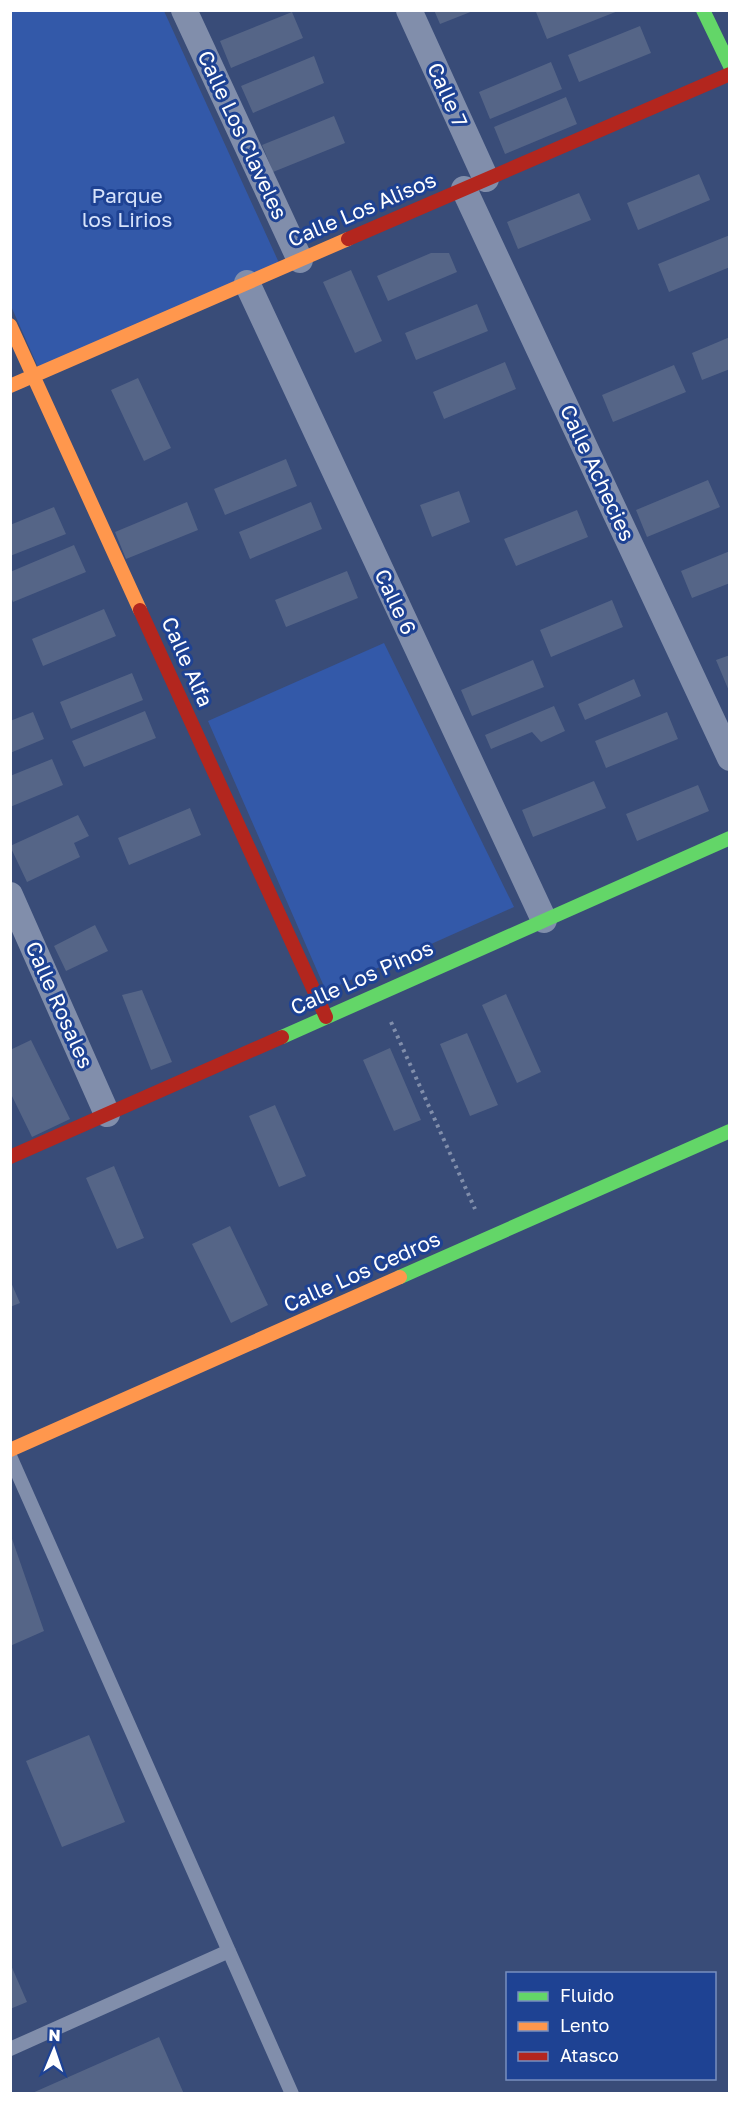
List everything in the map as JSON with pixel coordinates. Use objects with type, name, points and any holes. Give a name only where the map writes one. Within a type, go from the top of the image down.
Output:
[{"type":"street","name":"Calle Los Claveles","points":[[184,10],[300,260]]},
{"type":"street","name":"Calle 7","points":[[409,10],[475,184]]},
{"type":"street","points":[[703,10],[729,66]]},
{"type":"street","name":"Calle Los Alisos","points":[[10,386],[729,74]]},
{"type":"street","name":"Calle Achecies","points":[[475,184],[729,758]]},
{"type":"street","name":"Calle 6","points":[[247,283],[544,921]]},
{"type":"street","name":"Calle Alfa","points":[[10,325],[326,1017]]},
{"type":"street","name":"Calle Los Pinos","points":[[10,1157],[729,838]]},
{"type":"street","name":"Calle Rosales","points":[[10,895],[107,1114]]},
{"type":"street","name":"Calle Los Cedros","points":[[10,1450],[729,1131]]},
{"type":"lane","points":[[10,1456],[292,2094]]},
{"type":"lane","points":[[10,2049],[230,1952]]},
{"type":"path","points":[[378,994],[488,1238]]},
{"type":"green space","name":"Parque los Lirios","points":[[10,11],[164,11],[280,265],[41,374],[11,306]]},
{"type":"green space","points":[[384,643],[514,907],[326,991],[208,721]]},
{"type":"building","points":[[434,10],[473,10],[473,11],[440,24]]},
{"type":"building","points":[[540,10],[618,11],[547,39],[536,12]]},
{"type":"building","points":[[292,12],[303,38],[231,68],[220,41]]},
{"type":"building","points":[[640,26],[651,53],[579,82],[568,55]]},
{"type":"building","points":[[314,56],[324,83],[253,113],[241,86]]},
{"type":"building","points":[[551,62],[562,89],[490,119],[479,92]]},
{"type":"building","points":[[566,97],[577,124],[505,154],[494,127]]},
{"type":"building","points":[[334,116],[345,143],[273,172],[262,145]]},
{"type":"building","points":[[699,174],[710,200],[638,230],[627,203]]},
{"type":"building","points":[[579,193],[591,220],[518,249],[507,222]]},
{"type":"building","points":[[730,235],[730,267],[669,292],[658,264]]},
{"type":"building","points":[[431,253],[449,253],[457,272],[388,301],[377,276]]},
{"type":"building","points":[[351,270],[382,341],[355,353],[323,282]]},
{"type":"building","points":[[477,304],[488,331],[416,360],[405,333]]},
{"type":"building","points":[[730,337],[730,369],[702,380],[692,353]]},
{"type":"building","points":[[505,362],[516,389],[444,419],[433,392]]},
{"type":"building","points":[[674,365],[686,392],[613,422],[602,395]]},
{"type":"building","points":[[138,378],[171,448],[144,461],[111,390]]},
{"type":"building","points":[[286,459],[297,486],[225,515],[214,489]]},
{"type":"building","points":[[708,480],[720,507],[647,537],[636,510]]},
{"type":"building","points":[[459,491],[470,522],[432,537],[420,505]]},
{"type":"building","points":[[187,502],[198,530],[126,559],[115,532]]},
{"type":"building","points":[[311,502],[322,529],[250,559],[239,532]]},
{"type":"building","points":[[54,507],[66,534],[10,556],[10,525]]},
{"type":"building","points":[[577,510],[588,537],[516,566],[504,539]]},
{"type":"building","points":[[74,545],[86,572],[13,602],[10,595],[10,572]]},
{"type":"building","points":[[730,551],[730,583],[692,598],[681,571]]},
{"type":"building","points":[[347,571],[358,598],[286,627],[275,600]]},
{"type":"building","points":[[612,600],[623,627],[551,657],[540,630]]},
{"type":"building","points":[[104,609],[116,636],[43,666],[32,639]]},
{"type":"building","points":[[730,655],[730,691],[729,691],[716,660]]},
{"type":"building","points":[[533,660],[544,687],[472,716],[461,690]]},
{"type":"building","points":[[132,673],[143,700],[71,729],[60,702]]},
{"type":"building","points":[[634,679],[641,696],[585,720],[578,704]]},
{"type":"building","points":[[554,706],[565,731],[541,742],[532,732],[491,749],[485,735]]},
{"type":"building","points":[[145,711],[156,738],[84,767],[72,741]]},
{"type":"building","points":[[33,712],[44,739],[10,753],[10,721]]},
{"type":"building","points":[[667,712],[678,739],[606,768],[595,741]]},
{"type":"building","points":[[52,759],[63,785],[10,807],[10,776]]},
{"type":"building","points":[[594,781],[606,808],[533,837],[522,810]]},
{"type":"building","points":[[698,785],[709,811],[637,841],[626,814]]},
{"type":"building","points":[[190,808],[201,835],[129,865],[118,838]]},
{"type":"building","points":[[78,815],[89,836],[74,843],[80,857],[27,882],[10,846]]},
{"type":"building","points":[[95,925],[108,951],[66,971],[54,946]]},
{"type":"building","points":[[142,990],[172,1062],[151,1070],[122,995]]},
{"type":"building","points":[[506,994],[541,1072],[517,1083],[482,1005]]},
{"type":"building","points":[[467,1033],[498,1105],[470,1116],[440,1044]]},
{"type":"building","points":[[31,1040],[70,1119],[32,1137],[10,1092],[10,1050]]},
{"type":"building","points":[[390,1048],[421,1120],[394,1131],[363,1060]]},
{"type":"building","points":[[275,1105],[306,1176],[279,1187],[249,1116]]},
{"type":"building","points":[[114,1166],[144,1238],[117,1249],[86,1178]]},
{"type":"building","points":[[230,1226],[268,1305],[231,1323],[192,1244]]},
{"type":"building","points":[[10,1280],[20,1303],[10,1307]]},
{"type":"building","points":[[10,1533],[44,1631],[10,1646]]},
{"type":"building","points":[[89,1735],[125,1822],[62,1847],[26,1761]]},
{"type":"building","points":[[10,1963],[27,2002],[10,2009]]},
{"type":"building","points":[[159,2037],[184,2094],[30,2094]]},
{"type":"traffic: fast","points":[[703,10],[730,66]]},
{"type":"traffic: fast","points":[[282,1037],[730,838]]},
{"type":"traffic: fast","points":[[400,1277],[730,1131]]},
{"type":"traffic: slow","points":[[10,386],[348,239]]},
{"type":"traffic: slow","points":[[10,325],[140,610]]},
{"type":"traffic: slow","points":[[10,1450],[400,1277]]},
{"type":"traffic: jam","points":[[348,239],[730,74]]},
{"type":"traffic: jam","points":[[140,610],[326,1017]]},
{"type":"traffic: jam","points":[[10,1157],[282,1037]]}]
